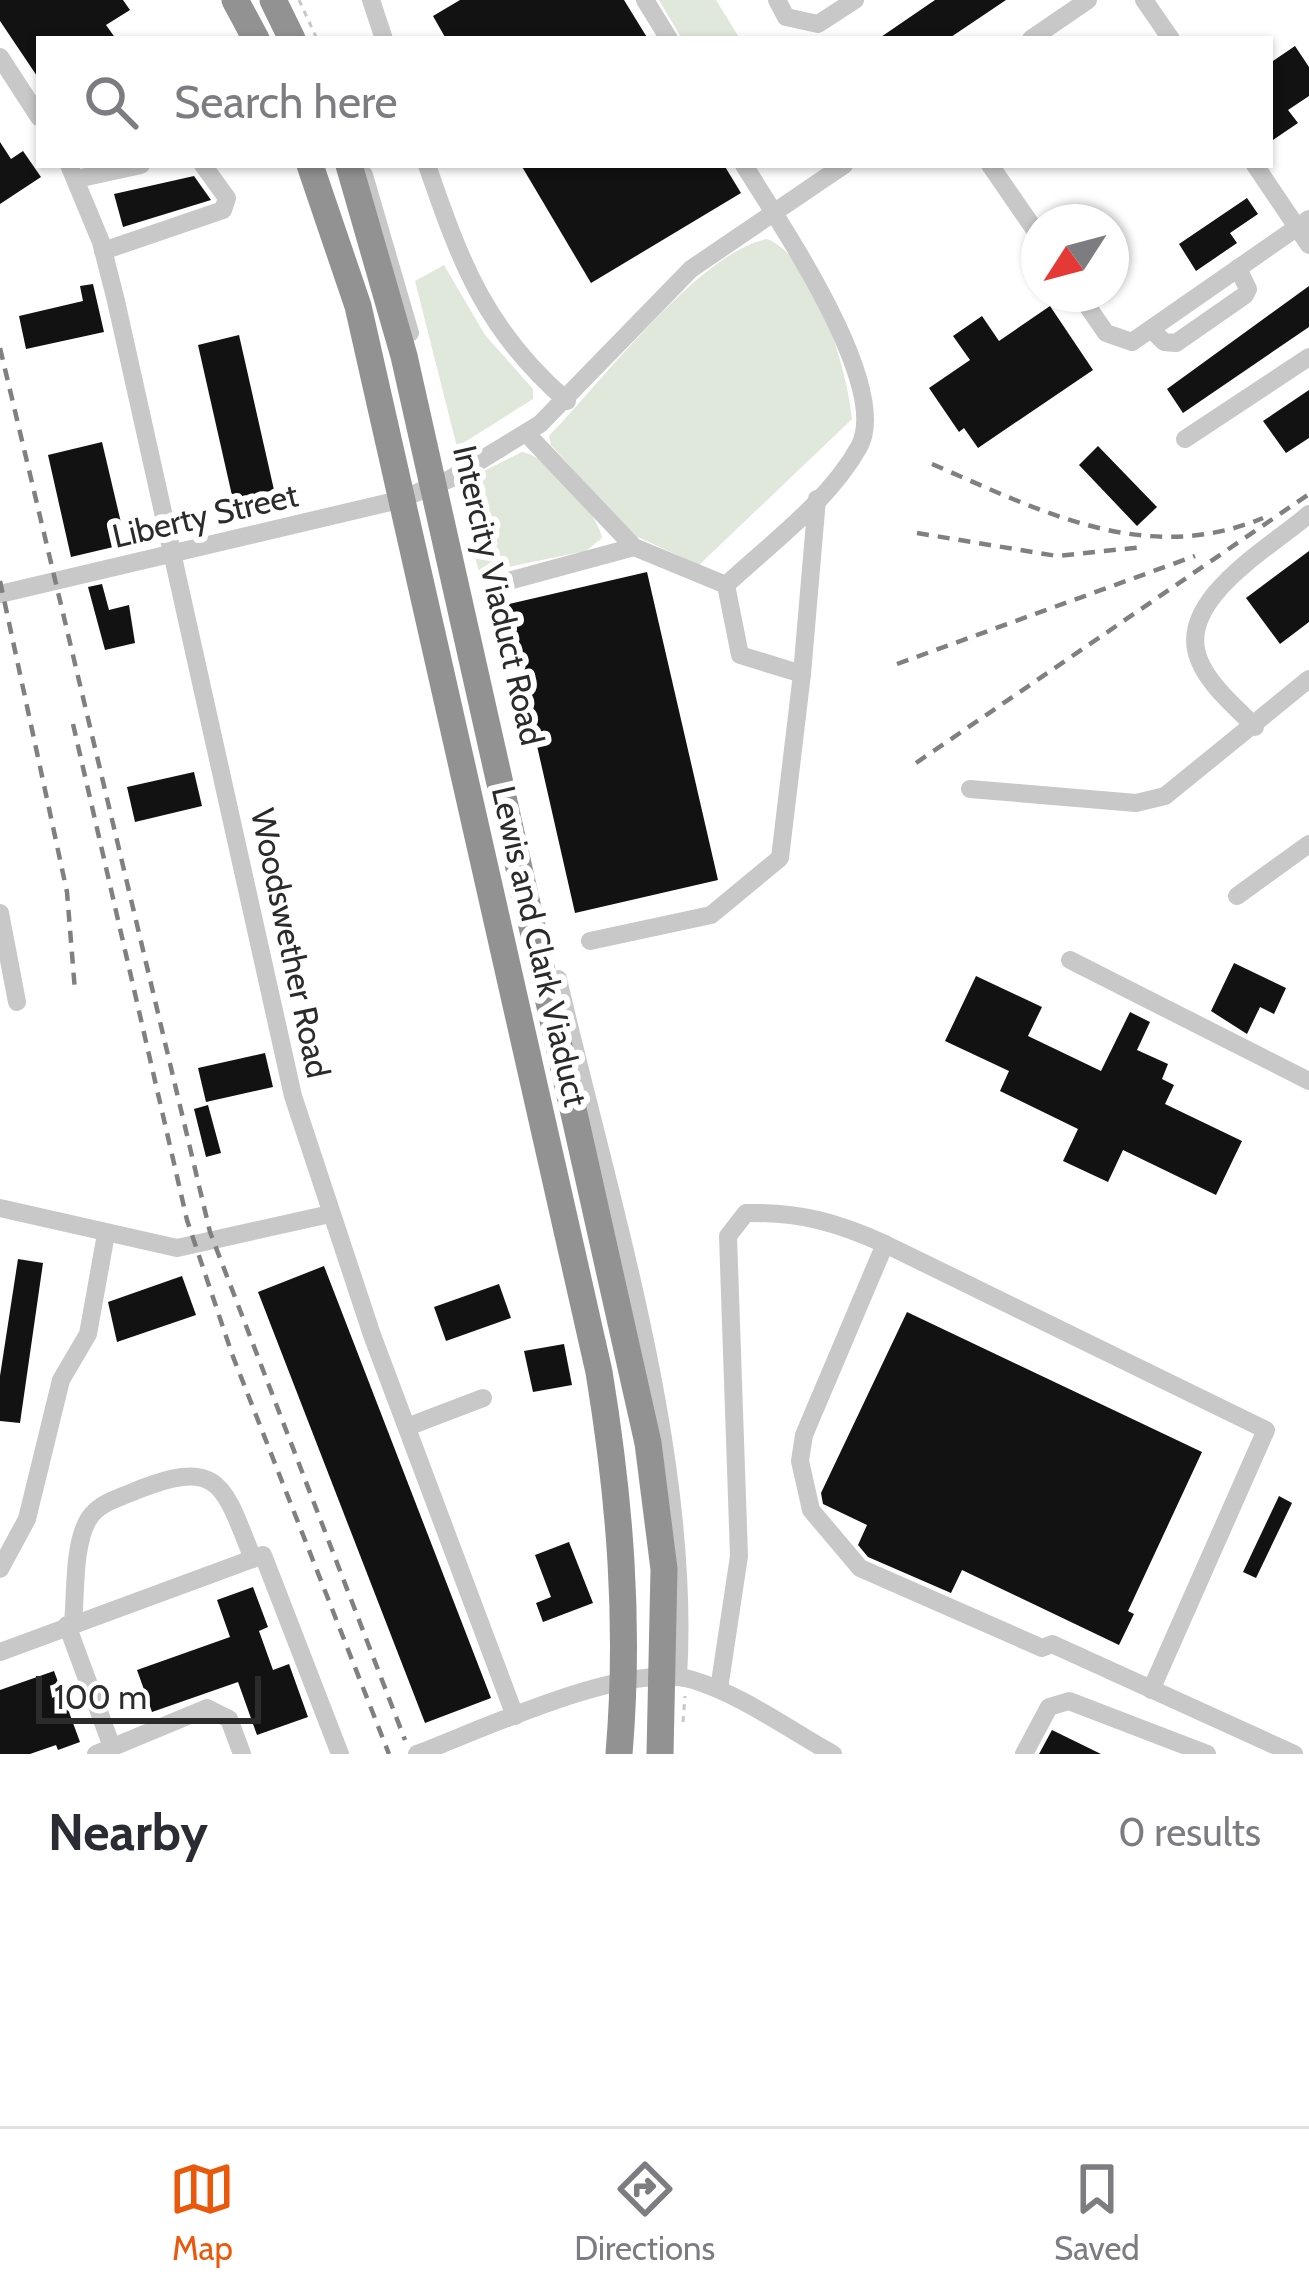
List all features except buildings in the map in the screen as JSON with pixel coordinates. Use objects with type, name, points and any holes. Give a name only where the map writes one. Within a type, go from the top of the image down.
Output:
[{"type":"highway","points":[[236,0],[254,36]]},
{"type":"highway","points":[[273,0],[291,36]]},
{"type":"highway","name":"Lewis and Clark Viaduct","points":[[311,168],[358,306],[599,1372],[623,1549],[619,1754]]},
{"type":"highway","name":"Lewis and Clark Viaduct","points":[[350,168],[404,356],[647,1443],[664,1569],[660,1754]]},
{"type":"street","points":[[286,0],[304,36]]},
{"type":"street","points":[[371,0],[383,36]]},
{"type":"street","points":[[645,0],[667,36]]},
{"type":"street","points":[[777,0],[786,17],[818,24],[855,0]]},
{"type":"street","points":[[1035,36],[1088,0]]},
{"type":"street","points":[[1144,0],[1169,36]]},
{"type":"street","points":[[0,58],[36,112]]},
{"type":"street","points":[[73,172],[112,168]]},
{"type":"street","points":[[104,251],[223,210],[227,198],[207,168]]},
{"type":"street","name":"Intercity Viaduct Road","points":[[361,168],[404,308],[659,1418],[674,1530],[678,1678]]},
{"type":"street","points":[[428,168],[476,292],[508,346],[567,401]]},
{"type":"street","points":[[726,585],[817,499],[860,445],[860,397],[833,316],[746,168]]},
{"type":"street","name":"Liberty Street","points":[[0,594],[442,483],[526,433],[567,401],[691,269],[840,168]]},
{"type":"street","points":[[992,168],[1021,210]]},
{"type":"street","points":[[1091,312],[1106,333],[1123,341],[1152,330],[1238,268],[1305,230],[1258,168]]},
{"type":"street","name":"Woodswether Road","points":[[73,172],[104,251],[293,1096],[330,1214],[515,1716]]},
{"type":"street","points":[[1185,439],[1309,357]]},
{"type":"street","points":[[526,433],[634,547],[726,585]]},
{"type":"street","points":[[590,941],[711,915],[780,858],[817,499]]},
{"type":"street","points":[[1255,727],[1199,662],[1201,613],[1231,575],[1309,514]]},
{"type":"street","points":[[501,583],[634,547]]},
{"type":"street","points":[[726,585],[740,655],[802,674]]},
{"type":"street","points":[[970,789],[1136,803],[1166,796],[1309,680]]},
{"type":"street","points":[[1237,896],[1309,844]]},
{"type":"street","points":[[0,914],[17,1002]]},
{"type":"street","points":[[1070,960],[1309,1081]]},
{"type":"street","points":[[0,1208],[158,1247],[195,1248],[330,1214]]},
{"type":"street","points":[[719,1689],[739,1556],[728,1236],[746,1213],[792,1212],[818,1215],[885,1244],[1266,1430],[1151,1690]]},
{"type":"street","points":[[0,1569],[27,1519],[61,1381],[88,1334],[106,1234]]},
{"type":"street","points":[[885,1244],[804,1436],[800,1461],[811,1510],[860,1568],[1294,1754]]},
{"type":"street","points":[[407,1427],[483,1398]]},
{"type":"street","points":[[242,1754],[229,1719],[207,1708],[104,1751],[70,1624],[86,1522],[100,1506],[180,1473],[208,1479],[230,1502],[253,1559]]},
{"type":"street","points":[[0,1652],[263,1555],[340,1754]]},
{"type":"street","points":[[417,1754],[601,1686],[678,1678],[719,1689],[833,1754]]},
{"type":"street","points":[[1024,1754],[1049,1707],[1069,1701],[1207,1754]]},
{"type":"path","points":[[299,0],[316,36]]},
{"type":"shaded area","points":[[659,0],[716,0],[738,36],[680,36]]},
{"type":"shaded area","points":[[767,239],[784,250],[814,291],[836,346],[852,419],[699,565],[631,534],[551,445],[549,436],[682,293],[740,249]]},
{"type":"shaded area","points":[[444,265],[485,335],[533,389],[533,399],[457,447],[415,281]]},
{"type":"shaded area","points":[[522,452],[545,463],[570,487],[602,538],[586,551],[479,573],[458,484]]},
{"type":"railway","points":[[0,348],[210,1232],[405,1740]]},
{"type":"railway","points":[[932,464],[1053,514],[1135,535],[1219,532],[1263,518]]},
{"type":"railway","points":[[916,763],[1309,494]]},
{"type":"railway","points":[[917,533],[1057,556],[1143,547]]},
{"type":"railway","points":[[897,664],[1195,556]]},
{"type":"railway","points":[[0,581],[67,892],[75,991]]},
{"type":"railway","points":[[73,724],[187,1220],[232,1354],[389,1754]]}]
